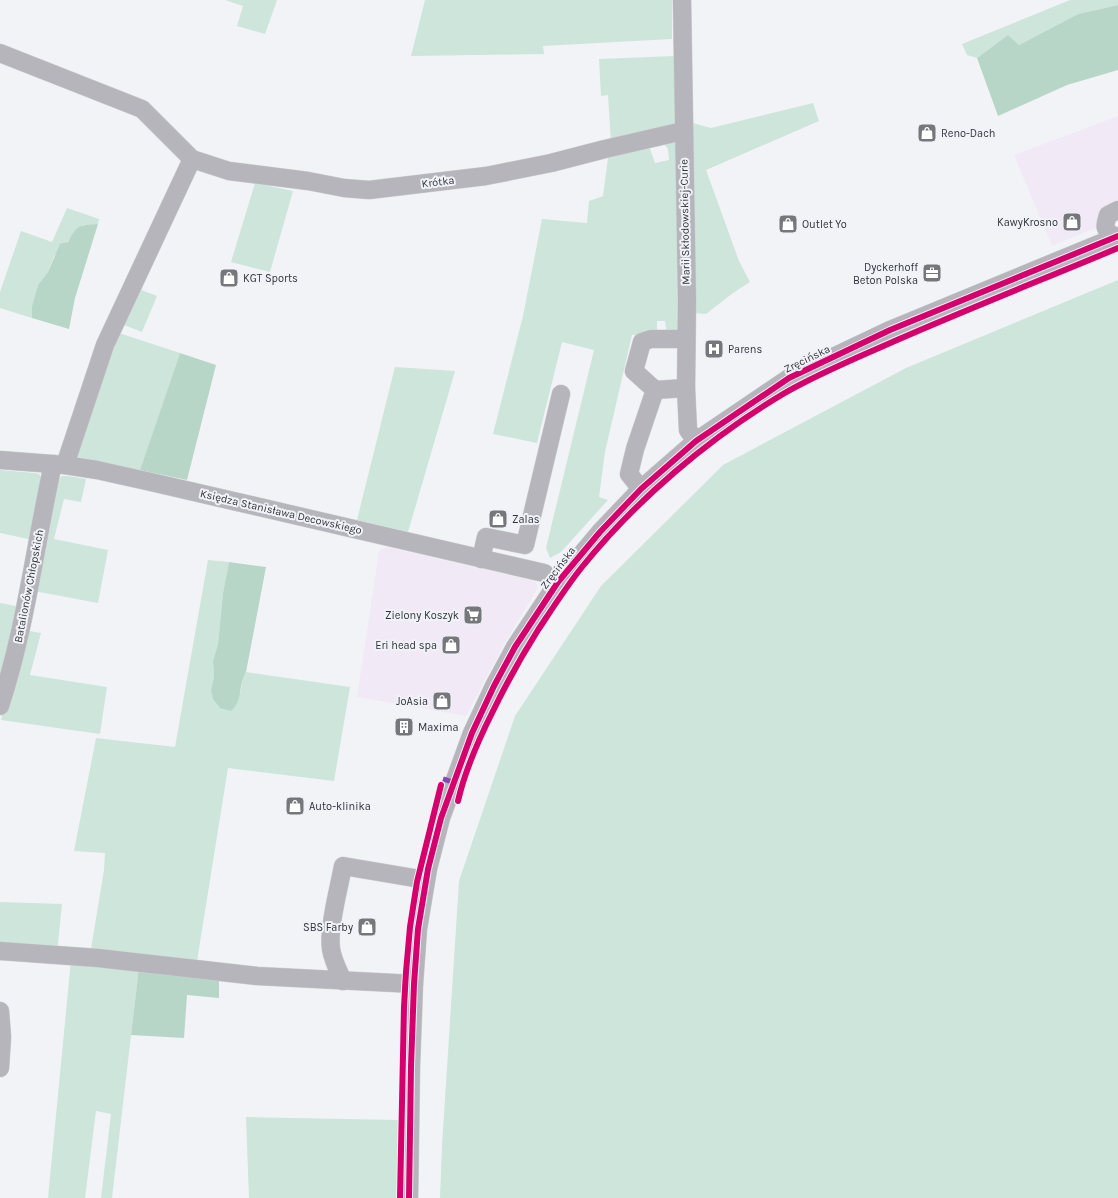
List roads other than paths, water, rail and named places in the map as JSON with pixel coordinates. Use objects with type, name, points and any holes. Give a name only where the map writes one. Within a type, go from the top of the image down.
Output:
[{"type":"street","name":"Marii Skłodowskiej-Curie","points":[[682,0],[687,301],[686,388],[688,430],[696,441]]},
{"type":"street","points":[[0,53],[142,109],[192,159]]},
{"type":"street","name":"Krótka","points":[[192,159],[229,171],[308,181],[344,188],[369,190],[486,176],[551,163],[683,131]]},
{"type":"street","name":"Batalionów Chłopskich","points":[[0,706],[19,640],[59,465],[105,345],[192,159]]},
{"type":"street","points":[[1116,236],[1105,228],[1105,224],[1108,215],[1118,210]]},
{"type":"street","name":"Zręcińska","points":[[409,1198],[414,984],[418,929],[426,880],[441,818],[472,733],[494,686],[515,647],[558,582],[600,532],[641,489],[696,441],[789,378],[890,330],[1116,236]]},
{"type":"street","points":[[686,339],[651,339],[642,342],[634,371],[655,390],[686,388]]},
{"type":"street","points":[[641,489],[629,474],[635,449],[655,390]]},
{"type":"street","points":[[481,559],[486,537],[525,545],[560,394]]},
{"type":"street","name":"Księdza Stanisława Decowskiego","points":[[0,460],[97,470],[544,573],[558,582]]},
{"type":"street","points":[[343,981],[335,964],[331,947],[331,929],[343,866],[426,880]]},
{"type":"street","points":[[0,951],[98,958],[257,976],[414,984]]},
{"type":"street","points":[[0,1011],[2,1037],[0,1068]]},
{"type":"place","name":"Reno-Dach","points":[[927,133]]},
{"type":"place","name":"KawyKrosno","points":[[1072,222]]},
{"type":"place","name":"Outlet Yo","points":[[788,224]]},
{"type":"place","name":"Dyckerhoff Beton Polska","points":[[932,273]]},
{"type":"place","name":"KGT Sports","points":[[229,278]]},
{"type":"place","name":"Parens","points":[[714,349]]},
{"type":"place","name":"Zalas","points":[[498,519]]},
{"type":"place","name":"Zielony Koszyk","points":[[473,615]]},
{"type":"place","name":"Eri head spa","points":[[451,645]]},
{"type":"place","name":"JoAsia","points":[[442,701]]},
{"type":"place","name":"Maxima","points":[[404,727]]},
{"type":"place","name":"Auto-klinika","points":[[295,806]]},
{"type":"place","name":"SBS Farby","points":[[367,927]]}]
